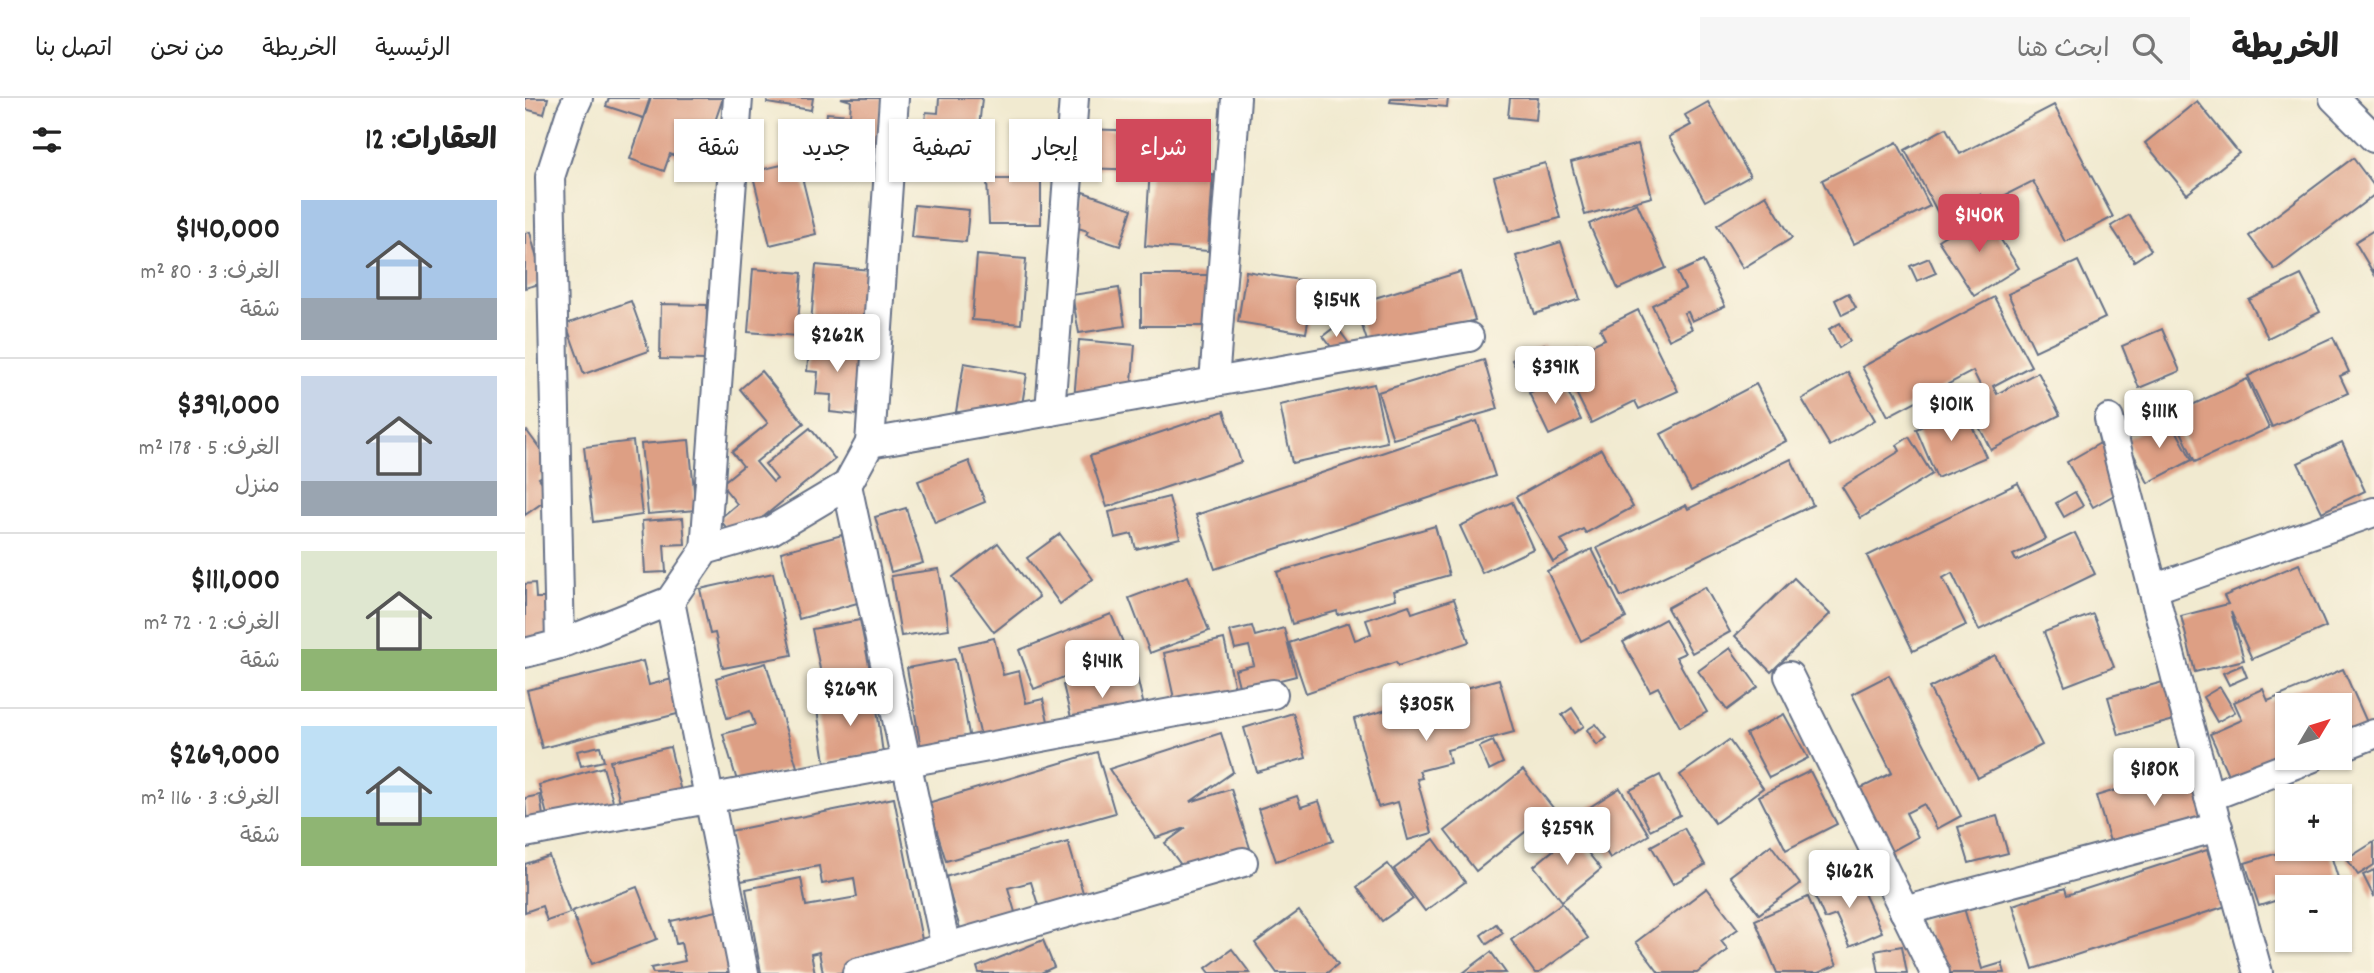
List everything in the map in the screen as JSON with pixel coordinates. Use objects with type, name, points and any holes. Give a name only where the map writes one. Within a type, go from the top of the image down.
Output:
[{"type":"street","points":[[560,644],[550,177],[578,98]]},
{"type":"street","points":[[525,653],[560,644],[670,601],[705,550],[739,98]]},
{"type":"street","points":[[705,550],[770,531],[847,485],[870,443],[894,98]]},
{"type":"street","points":[[1050,411],[1074,98]]},
{"type":"street","points":[[1214,382],[1235,98]]},
{"type":"street","points":[[2334,98],[2374,138]]},
{"type":"street","points":[[870,443],[1469,337]]},
{"type":"street","points":[[2109,419],[2258,973]]},
{"type":"street","points":[[847,485],[946,947]]},
{"type":"street","points":[[2153,589],[2374,512]]},
{"type":"street","points":[[670,601],[744,973]]},
{"type":"street","points":[[1789,676],[1935,973]]},
{"type":"street","points":[[525,833],[1273,694]]},
{"type":"street","points":[[2352,742],[2374,734]]},
{"type":"street","points":[[2209,797],[2280,770]]},
{"type":"street","points":[[1904,911],[2218,827]]},
{"type":"street","points":[[857,973],[1243,862]]},
{"type":"building","points":[[525,98],[548,98],[544,114],[525,109]]},
{"type":"building","points":[[609,98],[650,98],[643,118],[606,106]]},
{"type":"building","points":[[651,98],[723,98],[716,119],[674,119],[674,155],[670,154],[664,171],[630,159]]},
{"type":"building","points":[[768,98],[813,98],[811,110],[767,103]]},
{"type":"building","points":[[841,98],[883,98],[876,164],[875,119],[826,119],[827,113],[850,115],[851,101]]},
{"type":"building","points":[[939,98],[982,98],[980,119],[925,119],[926,112],[938,113]]},
{"type":"building","points":[[1391,98],[1448,98],[1447,107],[1390,102]]},
{"type":"building","points":[[1510,98],[1538,98],[1536,120],[1508,117]]},
{"type":"building","points":[[2197,101],[2239,153],[2187,194],[2145,143]]},
{"type":"building","points":[[1708,102],[1750,176],[1705,201],[1669,137],[1691,125],[1685,115]]},
{"type":"building","points":[[2054,105],[2113,217],[2065,242],[2033,181],[1986,205],[1980,194],[1939,215],[1905,150],[1946,128],[1960,154]]},
{"type":"building","points":[[1102,130],[1116,130],[1116,169],[1102,169]]},
{"type":"building","points":[[1897,142],[1930,206],[1854,244],[1822,180]]},
{"type":"building","points":[[1638,144],[1652,197],[1585,215],[1571,162]]},
{"type":"building","points":[[2353,158],[2374,186],[2374,195],[2275,270],[2249,236]]},
{"type":"building","points":[[1545,163],[1560,218],[1509,232],[1494,177]]},
{"type":"building","points":[[778,166],[778,182],[803,182],[816,234],[770,245],[754,182],[764,182],[764,169]]},
{"type":"building","points":[[1213,174],[1208,251],[1145,246],[1149,182],[1211,182]]},
{"type":"building","points":[[1009,179],[1009,182],[1041,182],[1041,224],[989,224],[987,182]]},
{"type":"building","points":[[1083,192],[1132,209],[1120,246],[1086,235],[1088,231],[1072,226]]},
{"type":"building","points":[[1766,195],[1792,238],[1743,268],[1717,225]]},
{"type":"building","points":[[1637,203],[1666,268],[1618,289],[1589,224]]},
{"type":"building","points":[[914,205],[969,210],[966,242],[911,237]]},
{"type":"building","points":[[1983,212],[2019,268],[1974,296],[1938,240]]},
{"type":"building","points":[[2129,215],[2151,250],[2134,261],[2111,226]]},
{"type":"building","points":[[2374,230],[2374,274],[2355,242]]},
{"type":"building","points":[[530,232],[543,283],[525,288],[525,233]]},
{"type":"building","points":[[1561,242],[1580,299],[1535,314],[1516,256]]},
{"type":"building","points":[[977,255],[1026,259],[1021,324],[972,320]]},
{"type":"building","points":[[1929,258],[1936,273],[1917,281],[1910,266]]},
{"type":"building","points":[[1703,261],[1725,306],[1692,321],[1688,312],[1684,313],[1692,329],[1669,340],[1652,305],[1685,289],[1677,273]]},
{"type":"building","points":[[2078,261],[2105,318],[2035,351],[2008,294]]},
{"type":"building","points":[[816,265],[871,270],[865,339],[810,335]]},
{"type":"building","points":[[753,269],[802,273],[797,336],[748,332]]},
{"type":"building","points":[[1246,271],[1329,285],[1326,301],[1312,299],[1306,333],[1238,322]]},
{"type":"building","points":[[1460,272],[1475,320],[1371,353],[1355,304]]},
{"type":"building","points":[[1141,275],[1208,275],[1208,326],[1141,326]]},
{"type":"building","points":[[2301,275],[2320,312],[2268,338],[2249,300]]},
{"type":"building","points":[[1119,288],[1125,326],[1079,333],[1072,295]]},
{"type":"building","points":[[1848,293],[1856,308],[1842,315],[1835,300]]},
{"type":"building","points":[[1994,297],[2031,366],[1993,386],[1997,394],[2038,372],[2060,415],[1991,450],[1965,400],[1983,391],[1973,371],[1888,416],[1862,367]]},
{"type":"building","points":[[631,301],[649,351],[584,374],[566,324]]},
{"type":"building","points":[[661,304],[707,305],[706,360],[660,359]]},
{"type":"building","points":[[1638,310],[1678,391],[1639,409],[1635,401],[1591,423],[1557,354],[1576,345],[1579,351],[1605,339],[1600,329]]},
{"type":"building","points":[[1840,323],[1850,341],[1839,348],[1829,329]]},
{"type":"building","points":[[1336,326],[1348,342],[1335,352],[1323,336]]},
{"type":"building","points":[[2162,329],[2180,371],[2139,388],[2122,346]]},
{"type":"building","points":[[2333,337],[2349,372],[2340,376],[2348,393],[2272,427],[2248,376]]},
{"type":"building","points":[[1079,340],[1135,345],[1130,405],[1074,400]]},
{"type":"building","points":[[810,341],[863,346],[857,415],[830,412],[831,395],[816,394],[818,372],[807,371]]},
{"type":"building","points":[[1544,344],[1555,365],[1522,381],[1512,360]]},
{"type":"building","points":[[1484,360],[1498,409],[1393,439],[1378,392]]},
{"type":"building","points":[[964,363],[1027,374],[1019,423],[956,412]]},
{"type":"building","points":[[761,371],[804,423],[756,462],[773,482],[777,479],[765,464],[810,428],[835,459],[736,539],[719,519],[737,504],[721,484],[743,466],[732,452],[768,423],[740,389]]},
{"type":"building","points":[[1848,372],[1875,420],[1830,446],[1802,399]]},
{"type":"building","points":[[1561,377],[1581,420],[1549,435],[1529,393]]},
{"type":"building","points":[[2247,379],[2269,428],[2195,462],[2173,414]]},
{"type":"building","points":[[1374,384],[1387,442],[1292,463],[1280,405]]},
{"type":"building","points":[[1756,384],[1786,441],[1691,491],[1661,434]]},
{"type":"building","points":[[1964,408],[1986,457],[1937,478],[1916,429]]},
{"type":"building","points":[[1224,411],[1241,462],[1107,507],[1090,456]]},
{"type":"building","points":[[2169,417],[2192,460],[2148,483],[2126,439]]},
{"type":"building","points":[[1477,421],[1495,476],[1215,569],[1196,515]]},
{"type":"building","points":[[527,431],[554,468],[539,478],[552,496],[525,515],[525,432]]},
{"type":"building","points":[[1909,437],[1932,474],[1861,518],[1842,487],[1900,451],[1897,445]]},
{"type":"building","points":[[689,440],[696,510],[648,514],[641,444]]},
{"type":"building","points":[[633,441],[642,515],[593,522],[584,447]]},
{"type":"building","points":[[2102,442],[2128,487],[2093,507],[2067,462]]},
{"type":"building","points":[[2342,442],[2365,491],[2322,512],[2298,463]]},
{"type":"building","points":[[1601,449],[1633,507],[1586,533],[1583,529],[1561,540],[1569,553],[1553,562],[1516,497]]},
{"type":"building","points":[[1791,459],[1813,505],[1621,597],[1597,548],[1686,505],[1688,509]]},
{"type":"building","points":[[969,461],[985,502],[935,523],[918,481]]},
{"type":"building","points":[[2018,483],[2046,539],[2013,555],[2016,561],[2075,533],[2095,574],[1979,630],[1952,573],[1943,578],[1966,625],[1913,651],[1867,556]]},
{"type":"building","points":[[2075,492],[2083,506],[2064,517],[2056,503]]},
{"type":"building","points":[[1169,497],[1180,538],[1136,549],[1132,534],[1115,538],[1109,512]]},
{"type":"building","points":[[1512,502],[1533,549],[1482,573],[1460,526]]},
{"type":"building","points":[[906,508],[923,563],[891,572],[875,517]]},
{"type":"building","points":[[683,518],[685,544],[664,545],[666,572],[645,573],[642,521]]},
{"type":"building","points":[[1435,526],[1449,575],[1394,591],[1396,599],[1338,615],[1337,611],[1292,624],[1277,572]]},
{"type":"building","points":[[1060,534],[1093,579],[1060,604],[1027,558]]},
{"type":"building","points":[[842,535],[861,602],[799,619],[781,552]]},
{"type":"building","points":[[998,543],[1039,597],[994,632],[953,577]]},
{"type":"building","points":[[1592,549],[1626,618],[1581,641],[1547,571]]},
{"type":"building","points":[[2299,564],[2326,627],[2252,659],[2231,612],[2244,660],[2195,672],[2181,616],[2228,604],[2224,596]]},
{"type":"building","points":[[939,569],[949,629],[901,636],[891,576]]},
{"type":"building","points":[[773,573],[792,655],[723,668],[715,633],[710,634],[700,589]]},
{"type":"building","points":[[1188,576],[1209,631],[1150,653],[1129,598]]},
{"type":"building","points":[[1794,578],[1830,614],[1771,672],[1735,636]]},
{"type":"building","points":[[535,583],[536,598],[551,598],[552,638],[525,639],[525,584]]},
{"type":"building","points":[[1705,587],[1730,632],[1692,653],[1667,608]]},
{"type":"building","points":[[1454,599],[1469,642],[1398,666],[1396,662],[1306,693],[1289,643],[1349,623],[1355,640],[1371,634],[1366,620],[1409,605],[1412,613]]},
{"type":"building","points":[[1111,614],[1127,652],[1034,689],[1019,650]]},
{"type":"building","points":[[2093,614],[2114,667],[2065,686],[2044,632]]},
{"type":"building","points":[[1665,619],[1685,653],[1676,657],[1707,712],[1680,727],[1658,687],[1650,691],[1623,642]]},
{"type":"building","points":[[860,620],[871,675],[823,684],[812,629]]},
{"type":"building","points":[[1252,626],[1255,636],[1284,628],[1296,676],[1240,690],[1235,670],[1254,665],[1249,646],[1235,649],[1230,631]]},
{"type":"building","points":[[994,638],[1003,675],[1019,671],[1026,703],[1043,699],[1050,730],[983,745],[959,646]]},
{"type":"building","points":[[1224,639],[1237,698],[1177,712],[1164,653]]},
{"type":"building","points":[[1730,648],[1758,687],[1727,710],[1698,671]]},
{"type":"building","points":[[1995,655],[2042,745],[1978,778],[1929,688]]},
{"type":"building","points":[[955,659],[971,745],[922,754],[907,668]]},
{"type":"building","points":[[643,661],[649,685],[680,677],[689,711],[542,748],[527,690]]},
{"type":"building","points":[[766,663],[797,767],[738,784],[723,734],[755,725],[750,711],[727,718],[716,678]]},
{"type":"building","points":[[2242,665],[2247,677],[2229,685],[2223,673]]},
{"type":"building","points":[[1135,669],[1144,706],[1076,738],[1063,685]]},
{"type":"building","points":[[2343,669],[2370,729],[2352,737],[2352,693],[2287,693]]},
{"type":"building","points":[[1889,675],[1961,816],[1937,829],[1924,804],[1906,813],[1918,837],[1881,857],[1849,794],[1892,773],[1852,694]]},
{"type":"building","points":[[1499,679],[1514,732],[1447,750],[1450,763],[1419,771],[1422,778],[1417,779],[1432,833],[1408,840],[1398,802],[1378,807],[1354,719]]},
{"type":"building","points":[[2174,679],[2185,717],[2119,735],[2108,697]]},
{"type":"building","points":[[2220,687],[2235,712],[2217,722],[2203,697]]},
{"type":"building","points":[[2263,689],[2268,701],[2275,698],[2275,765],[2234,788],[2210,734],[2242,720],[2234,702]]},
{"type":"building","points":[[875,694],[883,754],[825,762],[816,703]]},
{"type":"building","points":[[1572,708],[1584,726],[1574,733],[1562,715]]},
{"type":"building","points":[[1293,713],[1306,758],[1257,772],[1244,728]]},
{"type":"building","points":[[1784,714],[1808,758],[1769,778],[1746,734]]},
{"type":"building","points":[[1596,724],[1607,738],[1597,745],[1587,730]]},
{"type":"building","points":[[1221,733],[1233,772],[1190,802],[1231,789],[1250,848],[1184,869],[1165,843],[1186,828],[1156,838],[1109,769]]},
{"type":"building","points":[[1729,740],[1763,788],[1715,823],[1680,775]]},
{"type":"building","points":[[1493,741],[1503,763],[1489,770],[1479,747]]},
{"type":"building","points":[[600,746],[604,761],[581,766],[577,751]]},
{"type":"building","points":[[670,747],[681,792],[621,806],[610,761]]},
{"type":"building","points":[[1097,752],[1115,813],[946,861],[928,803]]},
{"type":"building","points":[[2196,766],[2212,821],[2113,851],[2096,796]]},
{"type":"building","points":[[603,767],[615,808],[550,826],[539,785]]},
{"type":"building","points":[[1523,770],[1554,809],[1476,871],[1445,831]]},
{"type":"building","points":[[1810,771],[1837,824],[1786,850],[1759,796]]},
{"type":"building","points":[[1660,775],[1680,815],[1650,830],[1630,790]]},
{"type":"building","points":[[1620,788],[1649,835],[1610,858],[1582,812]]},
{"type":"building","points":[[540,795],[544,823],[527,826],[525,798]]},
{"type":"building","points":[[1297,796],[1301,807],[1319,801],[1333,841],[1276,861],[1258,809]]},
{"type":"building","points":[[894,798],[923,945],[874,966],[839,973],[823,973],[819,952],[811,954],[815,973],[761,973],[746,889],[801,878],[806,906],[857,897],[854,878],[822,884],[819,866],[741,881],[730,831]]},
{"type":"building","points":[[1997,816],[2008,853],[1969,863],[1958,827]]},
{"type":"building","points":[[1684,828],[1705,865],[1673,884],[1651,846]]},
{"type":"building","points":[[1573,834],[1601,869],[1562,901],[1534,866]]},
{"type":"building","points":[[1434,839],[1465,882],[1425,911],[1394,869]]},
{"type":"building","points":[[1068,842],[1087,906],[1042,918],[1031,882],[1008,888],[1019,926],[964,942],[945,877]]},
{"type":"building","points":[[2374,842],[2374,865],[2358,875],[2348,861],[2352,861],[2352,856]]},
{"type":"building","points":[[1771,845],[1800,884],[1759,914],[1730,876]]},
{"type":"building","points":[[2207,850],[2226,906],[2033,969],[2013,905],[2065,888],[2067,895]]},
{"type":"building","points":[[2275,854],[2275,861],[2333,861],[2337,875],[2275,875],[2275,901],[2259,906],[2245,863]]},
{"type":"building","points":[[549,856],[570,913],[547,921],[542,906],[525,912],[525,864]]},
{"type":"building","points":[[1388,864],[1413,899],[1382,921],[1357,887]]},
{"type":"building","points":[[2374,870],[2374,897],[2363,875]]},
{"type":"building","points":[[1856,876],[1882,932],[1850,946],[1836,915],[1825,919],[1814,894]]},
{"type":"building","points":[[637,887],[657,939],[592,964],[572,911]]},
{"type":"building","points":[[1707,888],[1738,929],[1721,941],[1728,950],[1697,973],[1659,973],[1636,942]]},
{"type":"building","points":[[1808,897],[1837,965],[1818,973],[1777,973],[1755,920]]},
{"type":"building","points":[[1562,903],[1588,938],[1539,973],[1535,973],[1511,940]]},
{"type":"building","points":[[1964,908],[1982,969],[2002,963],[2005,973],[1939,973],[1924,919]]},
{"type":"building","points":[[717,911],[731,973],[653,973],[651,968],[685,961],[681,943],[676,944],[671,921]]},
{"type":"building","points":[[1299,911],[1338,964],[1327,973],[1277,973],[1255,943]]},
{"type":"building","points":[[1496,924],[1503,933],[1487,944],[1481,935]]},
{"type":"building","points":[[1043,940],[1054,967],[1041,973],[979,973],[977,967]]},
{"type":"building","points":[[1902,946],[1907,973],[1879,973],[1875,951]]},
{"type":"building","points":[[1232,949],[1250,973],[1210,973],[1206,968]]},
{"type":"building","points":[[1491,952],[1506,973],[1463,973]]}]
